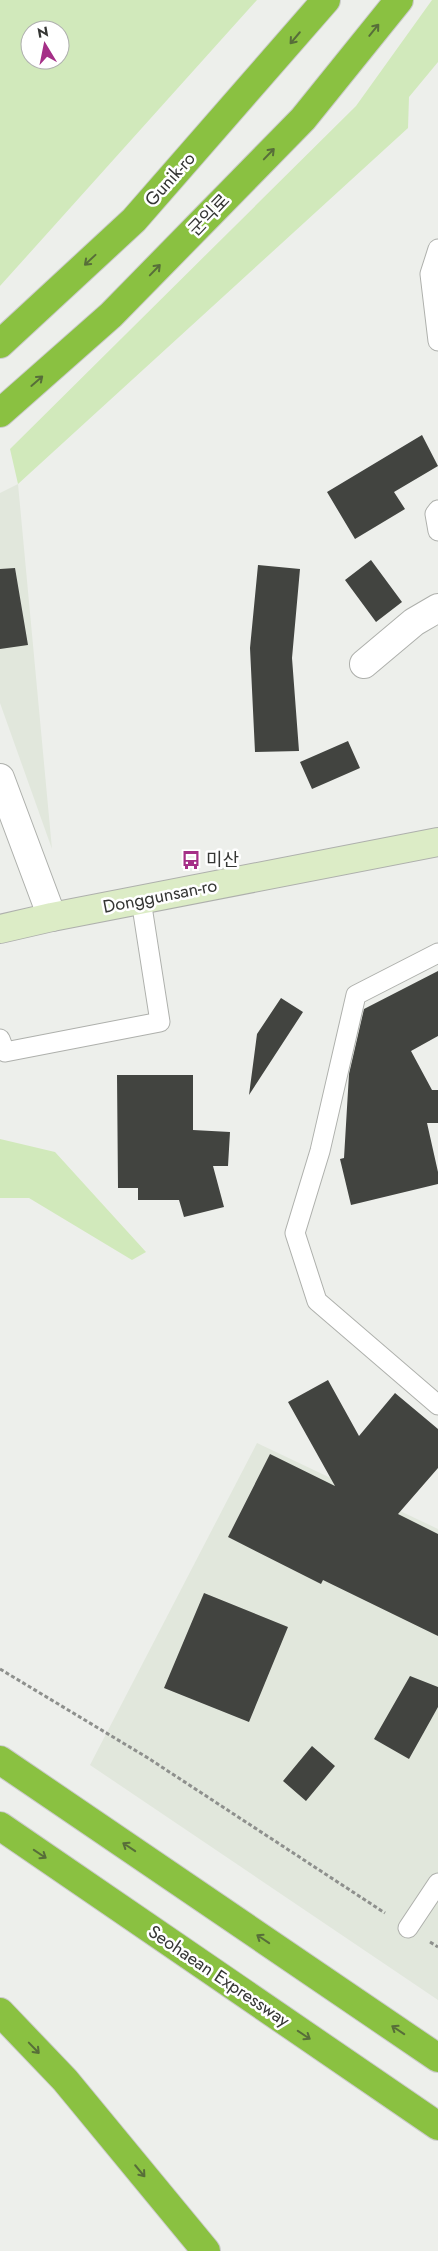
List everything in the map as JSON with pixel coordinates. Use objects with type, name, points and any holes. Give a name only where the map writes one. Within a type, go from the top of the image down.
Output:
[{"type":"highway","name":"Gunik-ro","points":[[0,344],[134,220],[326,0]]},
{"type":"highway","name":"군익로","points":[[0,413],[112,315],[303,120],[398,0]]},
{"type":"highway","points":[[0,1760],[438,2058]]},
{"type":"highway","name":"Seohaean Expressway","points":[[0,1826],[438,2126]]},
{"type":"highway","points":[[0,2012],[64,2080],[206,2251]]},
{"type":"street","points":[[364,664],[414,622],[438,608]]},
{"type":"street","points":[[0,778],[8,820],[52,917]]},
{"type":"street","name":"Donggunsan-ro","points":[[0,929],[52,917],[438,842]]},
{"type":"lane","points":[[438,249],[430,274],[438,341]]},
{"type":"lane","points":[[438,510],[435,514],[438,531]]},
{"type":"lane","points":[[0,1039],[5,1052],[160,1022],[141,900]]},
{"type":"lane","points":[[438,952],[356,994],[320,1151],[295,1233],[317,1301],[438,1405]]},
{"type":"lane","points":[[408,1928],[438,1883]]},
{"type":"path","points":[[0,1669],[148,1758],[438,1947]]},
{"type":"shaded area","points":[[18,484],[52,849],[0,703],[0,493]]},
{"type":"shaded area","points":[[257,1443],[438,1529],[438,2000],[90,1765]]},
{"type":"green space","points":[[0,0],[257,0],[0,286]]},
{"type":"green space","points":[[432,0],[438,0],[438,62],[409,97],[408,128],[18,484],[10,449],[356,106]]},
{"type":"green space","points":[[0,1139],[55,1152],[146,1252],[132,1260],[29,1198],[0,1198]]},
{"type":"building","points":[[422,435],[438,466],[394,492],[405,509],[355,539],[327,492]]},
{"type":"building","points":[[371,560],[402,602],[376,622],[345,580]]},
{"type":"building","points":[[258,565],[300,569],[292,658],[299,751],[255,752],[250,648]]},
{"type":"building","points":[[15,568],[28,645],[0,649],[0,569]]},
{"type":"building","points":[[348,741],[360,768],[312,789],[300,762]]},
{"type":"building","points":[[438,971],[438,1036],[411,1051],[432,1090],[438,1090],[438,1123],[427,1123],[438,1172],[438,1184],[351,1205],[340,1159],[344,1158],[349,1074],[364,1009]]},
{"type":"building","points":[[281,998],[303,1012],[249,1095],[257,1034]]},
{"type":"building","points":[[117,1075],[193,1075],[193,1130],[230,1132],[228,1166],[213,1166],[224,1207],[184,1217],[179,1200],[138,1200],[138,1188],[118,1188]]},
{"type":"building","points":[[328,1380],[359,1436],[395,1393],[438,1429],[438,1468],[398,1514],[438,1534],[438,1636],[323,1580],[321,1584],[228,1537],[270,1454],[335,1486],[288,1402]]},
{"type":"building","points":[[204,1593],[288,1627],[249,1722],[164,1688]]},
{"type":"building","points":[[410,1676],[438,1687],[438,1707],[409,1759],[374,1739]]},
{"type":"building","points":[[312,1746],[335,1766],[306,1801],[283,1781]]},
{"type":"place","name":"미산","points":[[191,860]]}]
